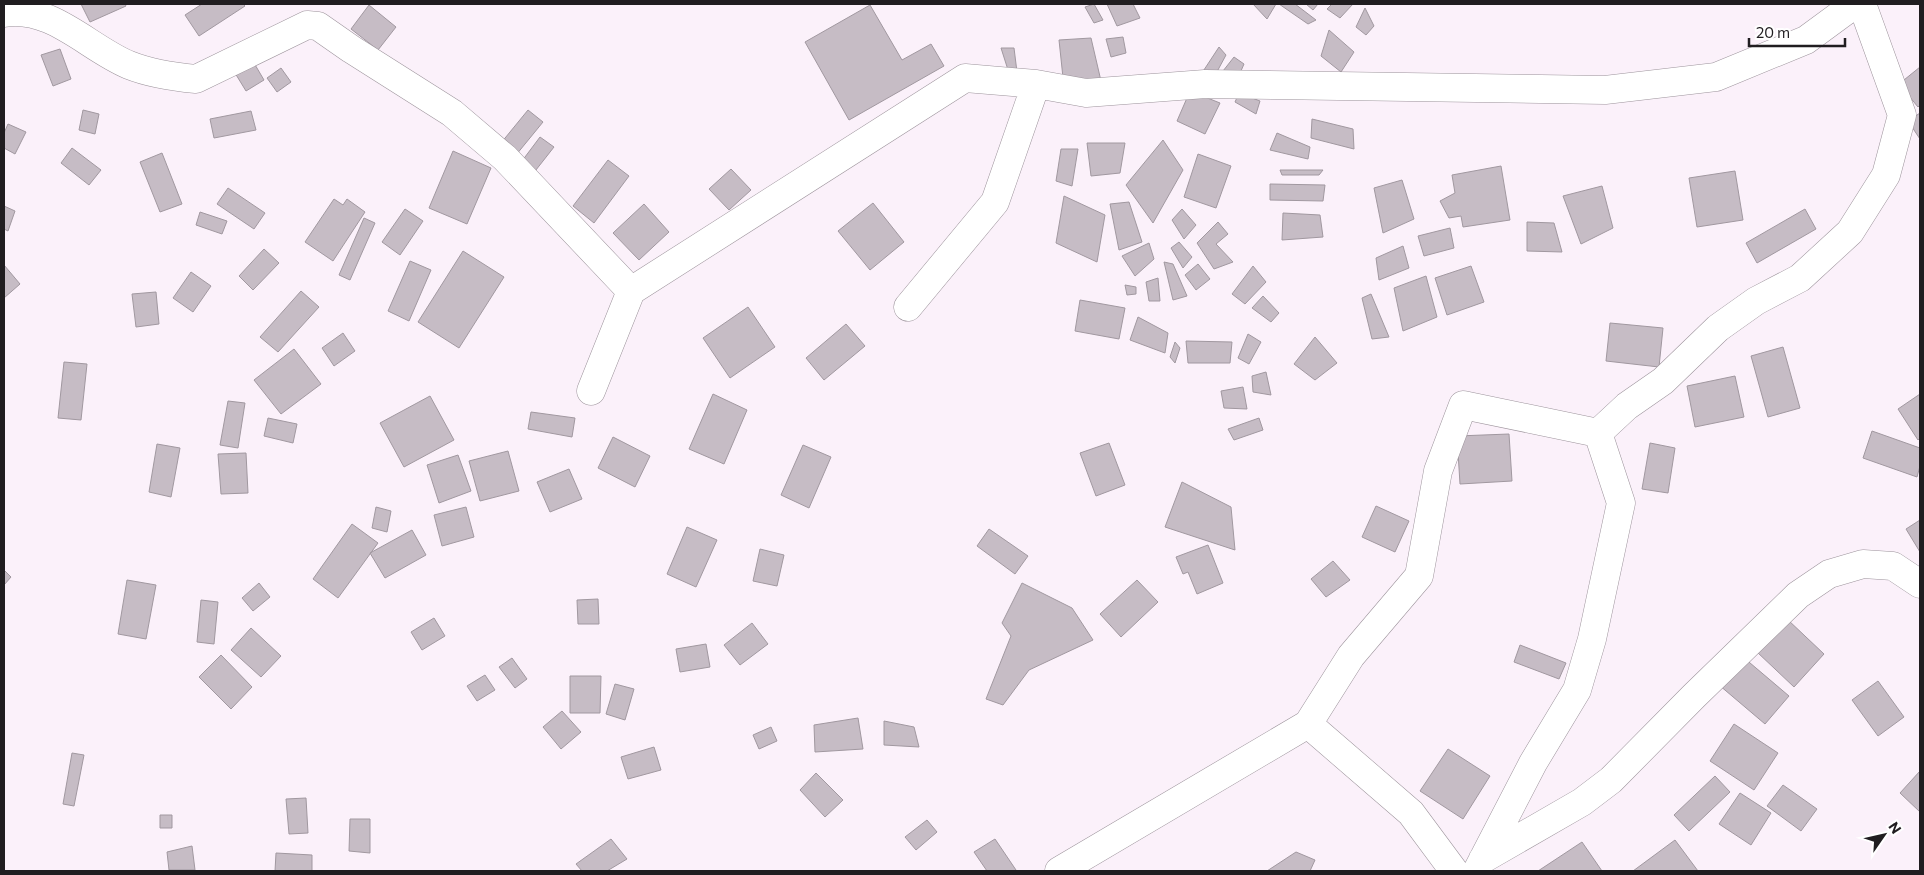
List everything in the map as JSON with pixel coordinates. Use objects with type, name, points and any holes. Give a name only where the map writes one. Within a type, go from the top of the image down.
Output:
[{"type":"street","points":[[591,391],[631,290],[965,78],[1036,84],[1086,94],[1206,84],[1605,90],[1716,77],[1806,40],[1854,4]]},
{"type":"street","points":[[1598,433],[1627,406],[1663,381],[1718,328],[1756,301],[1800,278],[1850,232],[1886,175],[1902,115],[1862,4]]},
{"type":"street","points":[[4,13],[14,12],[55,21],[129,65],[176,77],[196,79],[307,25],[318,26],[350,49],[452,113],[505,158],[631,290]]},
{"type":"street","points":[[908,307],[994,202],[1036,84]]},
{"type":"street","points":[[1059,871],[1308,724],[1351,656],[1419,576],[1438,472],[1464,405],[1598,433]]},
{"type":"street","points":[[1480,865],[1533,763],[1577,690],[1592,639],[1621,503],[1598,433]]},
{"type":"street","points":[[1480,865],[1582,802],[1611,780],[1798,595],[1830,574],[1863,564],[1893,566],[1920,584]]},
{"type":"street","points":[[1308,724],[1411,813],[1454,871]]},
{"type":"building","points":[[81,4],[125,4],[126,6],[90,22]]},
{"type":"building","points":[[202,4],[243,4],[245,6],[199,36],[185,15]]},
{"type":"building","points":[[1094,4],[1103,20],[1094,23],[1085,7]]},
{"type":"building","points":[[1107,4],[1133,4],[1140,18],[1117,26]]},
{"type":"building","points":[[1253,4],[1276,4],[1267,19]]},
{"type":"building","points":[[1279,4],[1295,4],[1316,20],[1308,24]]},
{"type":"building","points":[[1306,4],[1318,4],[1313,10]]},
{"type":"building","points":[[1332,4],[1353,4],[1340,18],[1327,9]]},
{"type":"building","points":[[369,5],[396,27],[378,50],[351,29]]},
{"type":"building","points":[[870,5],[902,60],[931,44],[944,66],[849,120],[805,42]]},
{"type":"building","points":[[1365,8],[1374,26],[1366,35],[1356,27]]},
{"type":"building","points":[[1329,30],[1354,52],[1341,72],[1321,56]]},
{"type":"building","points":[[1123,37],[1126,53],[1111,57],[1106,39]]},
{"type":"building","points":[[1091,38],[1101,81],[1064,87],[1059,40]]},
{"type":"building","points":[[1219,47],[1226,55],[1212,81],[1198,79]]},
{"type":"building","points":[[1001,48],[1014,48],[1017,72],[1009,73]]},
{"type":"building","points":[[60,49],[71,79],[53,86],[41,55]]},
{"type":"building","points":[[1234,57],[1244,64],[1237,80],[1223,71]]},
{"type":"building","points":[[254,63],[264,80],[246,91],[235,73]]},
{"type":"building","points":[[1920,67],[1920,105],[1918,107],[1899,84]]},
{"type":"building","points":[[281,68],[291,82],[277,92],[267,78]]},
{"type":"building","points":[[1190,91],[1220,103],[1205,134],[1177,121]]},
{"type":"building","points":[[1239,93],[1260,101],[1256,114],[1235,102]]},
{"type":"building","points":[[83,110],[99,114],[95,134],[79,130]]},
{"type":"building","points":[[528,110],[543,122],[516,155],[501,143]]},
{"type":"building","points":[[251,111],[256,130],[214,138],[210,119]]},
{"type":"building","points":[[1920,113],[1920,139],[1908,121]]},
{"type":"building","points":[[1312,119],[1353,129],[1354,149],[1311,138]]},
{"type":"building","points":[[8,124],[26,132],[15,154],[4,148],[4,133]]},
{"type":"building","points":[[1277,133],[1310,147],[1308,159],[1270,150]]},
{"type":"building","points":[[540,137],[554,147],[532,175],[519,165]]},
{"type":"building","points":[[1163,140],[1183,170],[1153,223],[1126,185]]},
{"type":"building","points":[[1087,143],[1125,143],[1120,173],[1091,176]]},
{"type":"building","points":[[72,148],[101,170],[89,185],[61,163]]},
{"type":"building","points":[[1061,149],[1078,149],[1072,186],[1056,181]]},
{"type":"building","points":[[453,151],[491,168],[467,224],[429,208]]},
{"type":"building","points":[[162,153],[182,204],[160,212],[140,162]]},
{"type":"building","points":[[1198,154],[1231,166],[1216,208],[1184,197]]},
{"type":"building","points":[[608,160],[629,176],[594,223],[573,206]]},
{"type":"building","points":[[1501,166],[1510,220],[1463,227],[1461,216],[1449,218],[1440,201],[1455,193],[1452,175]]},
{"type":"building","points":[[731,169],[751,190],[729,210],[709,189]]},
{"type":"building","points":[[1280,170],[1323,170],[1319,175],[1282,175]]},
{"type":"building","points":[[1735,171],[1743,220],[1697,227],[1689,178]]},
{"type":"building","points":[[1402,180],[1414,219],[1383,233],[1374,188]]},
{"type":"building","points":[[1270,184],[1325,185],[1323,201],[1270,200]]},
{"type":"building","points":[[1602,186],[1613,228],[1581,244],[1563,196]]},
{"type":"building","points":[[228,188],[265,213],[254,229],[217,204]]},
{"type":"building","points":[[1064,196],[1105,215],[1097,262],[1056,243]]},
{"type":"building","points":[[334,199],[343,205],[347,199],[365,212],[333,261],[305,242]]},
{"type":"building","points":[[1129,202],[1142,242],[1119,250],[1110,204]]},
{"type":"building","points":[[873,203],[904,242],[870,270],[838,231]]},
{"type":"building","points":[[644,204],[669,232],[639,260],[613,233]]},
{"type":"building","points":[[4,206],[15,211],[8,231],[4,229]]},
{"type":"building","points":[[405,209],[423,221],[400,255],[382,242]]},
{"type":"building","points":[[1182,209],[1196,225],[1184,239],[1172,220]]},
{"type":"building","points":[[1805,209],[1816,229],[1757,263],[1746,243]]},
{"type":"building","points":[[200,212],[227,221],[222,234],[196,225]]},
{"type":"building","points":[[1283,213],[1320,215],[1323,237],[1282,240]]},
{"type":"building","points":[[364,218],[375,223],[350,280],[339,275]]},
{"type":"building","points":[[1218,222],[1228,234],[1216,244],[1233,262],[1214,269],[1197,243]]},
{"type":"building","points":[[1527,222],[1554,223],[1562,252],[1527,251]]},
{"type":"building","points":[[1450,228],[1454,248],[1424,256],[1418,236]]},
{"type":"building","points":[[1179,242],[1192,257],[1183,268],[1171,248]]},
{"type":"building","points":[[1149,243],[1154,259],[1135,276],[1122,256]]},
{"type":"building","points":[[1403,246],[1409,268],[1379,280],[1376,258]]},
{"type":"building","points":[[264,249],[279,263],[253,290],[239,276]]},
{"type":"building","points":[[463,251],[504,277],[459,348],[418,322]]},
{"type":"building","points":[[410,261],[431,270],[409,321],[388,311]]},
{"type":"building","points":[[1164,262],[1173,264],[1187,296],[1173,300]]},
{"type":"building","points":[[1198,264],[1210,279],[1196,290],[1185,275]]},
{"type":"building","points":[[4,265],[20,284],[4,298]]},
{"type":"building","points":[[1253,266],[1266,282],[1245,304],[1232,294]]},
{"type":"building","points":[[1471,266],[1484,302],[1447,315],[1435,278]]},
{"type":"building","points":[[191,272],[211,286],[193,312],[173,298]]},
{"type":"building","points":[[1426,276],[1437,317],[1403,331],[1394,288]]},
{"type":"building","points":[[1158,278],[1160,301],[1149,301],[1146,282]]},
{"type":"building","points":[[1125,285],[1136,287],[1136,294],[1127,295]]},
{"type":"building","points":[[301,291],[319,307],[278,352],[260,337]]},
{"type":"building","points":[[156,292],[159,324],[136,327],[132,294]]},
{"type":"building","points":[[1371,294],[1389,337],[1372,339],[1362,298]]},
{"type":"building","points":[[1263,296],[1279,313],[1271,322],[1252,308]]},
{"type":"building","points":[[1080,300],[1125,308],[1119,339],[1075,331]]},
{"type":"building","points":[[748,307],[775,347],[730,378],[703,338]]},
{"type":"building","points":[[1138,317],[1168,333],[1165,353],[1130,340]]},
{"type":"building","points":[[1610,323],[1663,328],[1659,367],[1606,361]]},
{"type":"building","points":[[846,324],[865,346],[824,380],[806,358]]},
{"type":"building","points":[[343,333],[355,351],[334,366],[322,348]]},
{"type":"building","points":[[1248,334],[1261,342],[1249,364],[1238,358]]},
{"type":"building","points":[[1315,337],[1337,363],[1315,380],[1294,364]]},
{"type":"building","points":[[1186,341],[1232,342],[1230,363],[1188,363]]},
{"type":"building","points":[[1175,342],[1180,348],[1175,363],[1170,357]]},
{"type":"building","points":[[1783,347],[1800,408],[1768,417],[1751,356]]},
{"type":"building","points":[[294,349],[321,384],[281,414],[254,380]]},
{"type":"building","points":[[64,362],[87,364],[81,420],[58,418]]},
{"type":"building","points":[[1266,372],[1271,395],[1253,392],[1252,376]]},
{"type":"building","points":[[1735,376],[1744,417],[1695,427],[1687,386]]},
{"type":"building","points":[[1243,387],[1247,409],[1224,408],[1221,391]]},
{"type":"building","points":[[713,394],[747,410],[724,464],[689,449]]},
{"type":"building","points":[[1920,394],[1920,438],[1918,440],[1898,409]]},
{"type":"building","points":[[430,396],[454,440],[404,467],[380,423]]},
{"type":"building","points":[[228,401],[245,403],[238,448],[220,445]]},
{"type":"building","points":[[531,412],[575,418],[572,437],[528,429]]},
{"type":"building","points":[[268,418],[297,424],[293,443],[264,436]]},
{"type":"building","points":[[1259,418],[1263,430],[1234,440],[1228,429]]},
{"type":"building","points":[[1872,431],[1920,448],[1920,466],[1917,477],[1863,458]]},
{"type":"building","points":[[1509,434],[1512,481],[1460,484],[1457,436]]},
{"type":"building","points":[[613,437],[650,456],[635,487],[598,468]]},
{"type":"building","points":[[1109,443],[1125,485],[1096,496],[1080,453]]},
{"type":"building","points":[[1650,443],[1675,448],[1668,493],[1642,489]]},
{"type":"building","points":[[157,444],[180,448],[171,497],[149,492]]},
{"type":"building","points":[[803,445],[831,457],[809,508],[781,495]]},
{"type":"building","points":[[508,451],[519,491],[480,501],[469,461]]},
{"type":"building","points":[[246,453],[248,493],[221,494],[218,454]]},
{"type":"building","points":[[458,455],[471,491],[439,503],[427,465]]},
{"type":"building","points":[[569,469],[582,499],[550,512],[537,482]]},
{"type":"building","points":[[1182,482],[1231,507],[1235,550],[1165,527]]},
{"type":"building","points":[[1376,506],[1409,521],[1395,552],[1362,537]]},
{"type":"building","points":[[376,507],[391,511],[387,532],[372,528]]},
{"type":"building","points":[[466,507],[474,537],[442,546],[434,515]]},
{"type":"building","points":[[1920,520],[1920,552],[1906,529]]},
{"type":"building","points":[[352,524],[378,543],[338,598],[313,579]]},
{"type":"building","points":[[687,527],[717,540],[696,587],[667,574]]},
{"type":"building","points":[[989,529],[1028,556],[1015,574],[977,546]]},
{"type":"building","points":[[412,530],[426,555],[385,578],[370,553]]},
{"type":"building","points":[[1208,545],[1223,583],[1197,594],[1188,572],[1183,574],[1176,557]]},
{"type":"building","points":[[760,549],[784,555],[777,586],[753,581]]},
{"type":"building","points":[[1333,561],[1350,580],[1326,597],[1311,579]]},
{"type":"building","points":[[4,570],[11,577],[4,585]]},
{"type":"building","points":[[127,580],[156,585],[146,639],[118,634]]},
{"type":"building","points":[[1137,580],[1158,602],[1121,637],[1100,614]]},
{"type":"building","points":[[259,583],[270,597],[253,611],[242,598]]},
{"type":"building","points":[[1022,583],[1072,608],[1093,640],[1029,670],[1003,705],[986,699],[1011,636],[1002,623]]},
{"type":"building","points":[[598,599],[599,624],[578,624],[577,600]]},
{"type":"building","points":[[201,600],[218,602],[214,644],[197,642]]},
{"type":"building","points":[[434,618],[445,636],[422,650],[411,632]]},
{"type":"building","points":[[1787,619],[1824,654],[1794,687],[1757,652]]},
{"type":"building","points":[[752,623],[768,644],[740,665],[724,645]]},
{"type":"building","points":[[251,628],[281,656],[261,677],[231,650]]},
{"type":"building","points":[[706,644],[710,667],[680,672],[676,649]]},
{"type":"building","points":[[1520,645],[1566,663],[1559,679],[1514,662]]},
{"type":"building","points":[[221,655],[252,687],[231,709],[199,677]]},
{"type":"building","points":[[1743,657],[1789,696],[1765,724],[1719,685]]},
{"type":"building","points":[[512,658],[527,679],[515,688],[499,667]]},
{"type":"building","points":[[485,675],[495,690],[477,701],[467,686]]},
{"type":"building","points":[[570,676],[601,676],[600,713],[570,713]]},
{"type":"building","points":[[1878,681],[1904,717],[1878,736],[1852,700]]},
{"type":"building","points":[[615,684],[634,689],[625,720],[606,714]]},
{"type":"building","points":[[562,711],[581,732],[561,749],[543,727]]},
{"type":"building","points":[[858,718],[863,749],[815,752],[814,725]]},
{"type":"building","points":[[884,721],[914,727],[919,747],[884,745]]},
{"type":"building","points":[[1734,724],[1778,753],[1754,790],[1710,761]]},
{"type":"building","points":[[771,727],[777,741],[759,749],[753,735]]},
{"type":"building","points":[[654,747],[661,770],[628,779],[621,757]]},
{"type":"building","points":[[1448,749],[1490,776],[1463,819],[1420,791]]},
{"type":"building","points":[[72,753],[84,755],[74,806],[63,804]]},
{"type":"building","points":[[1920,771],[1920,812],[1900,793]]},
{"type":"building","points":[[816,773],[843,800],[825,817],[800,790]]},
{"type":"building","points":[[1715,776],[1730,792],[1689,831],[1674,815]]},
{"type":"building","points":[[1783,785],[1817,809],[1801,831],[1767,806]]},
{"type":"building","points":[[1740,793],[1771,813],[1751,845],[1719,824]]},
{"type":"building","points":[[306,798],[308,833],[289,834],[286,799]]},
{"type":"building","points":[[160,815],[172,815],[172,828],[160,828]]},
{"type":"building","points":[[350,819],[370,819],[370,853],[349,851]]},
{"type":"building","points":[[927,820],[937,832],[916,850],[905,837]]},
{"type":"building","points":[[611,839],[627,859],[607,871],[582,871],[576,864]]},
{"type":"building","points":[[995,839],[1016,870],[987,871],[974,852]]},
{"type":"building","points":[[1675,840],[1698,871],[1633,871]]},
{"type":"building","points":[[1582,842],[1602,871],[1538,871]]},
{"type":"building","points":[[192,846],[195,870],[169,870],[167,852]]},
{"type":"building","points":[[1296,852],[1315,860],[1310,871],[1267,871]]},
{"type":"building","points":[[276,853],[312,855],[312,871],[275,871]]}]
